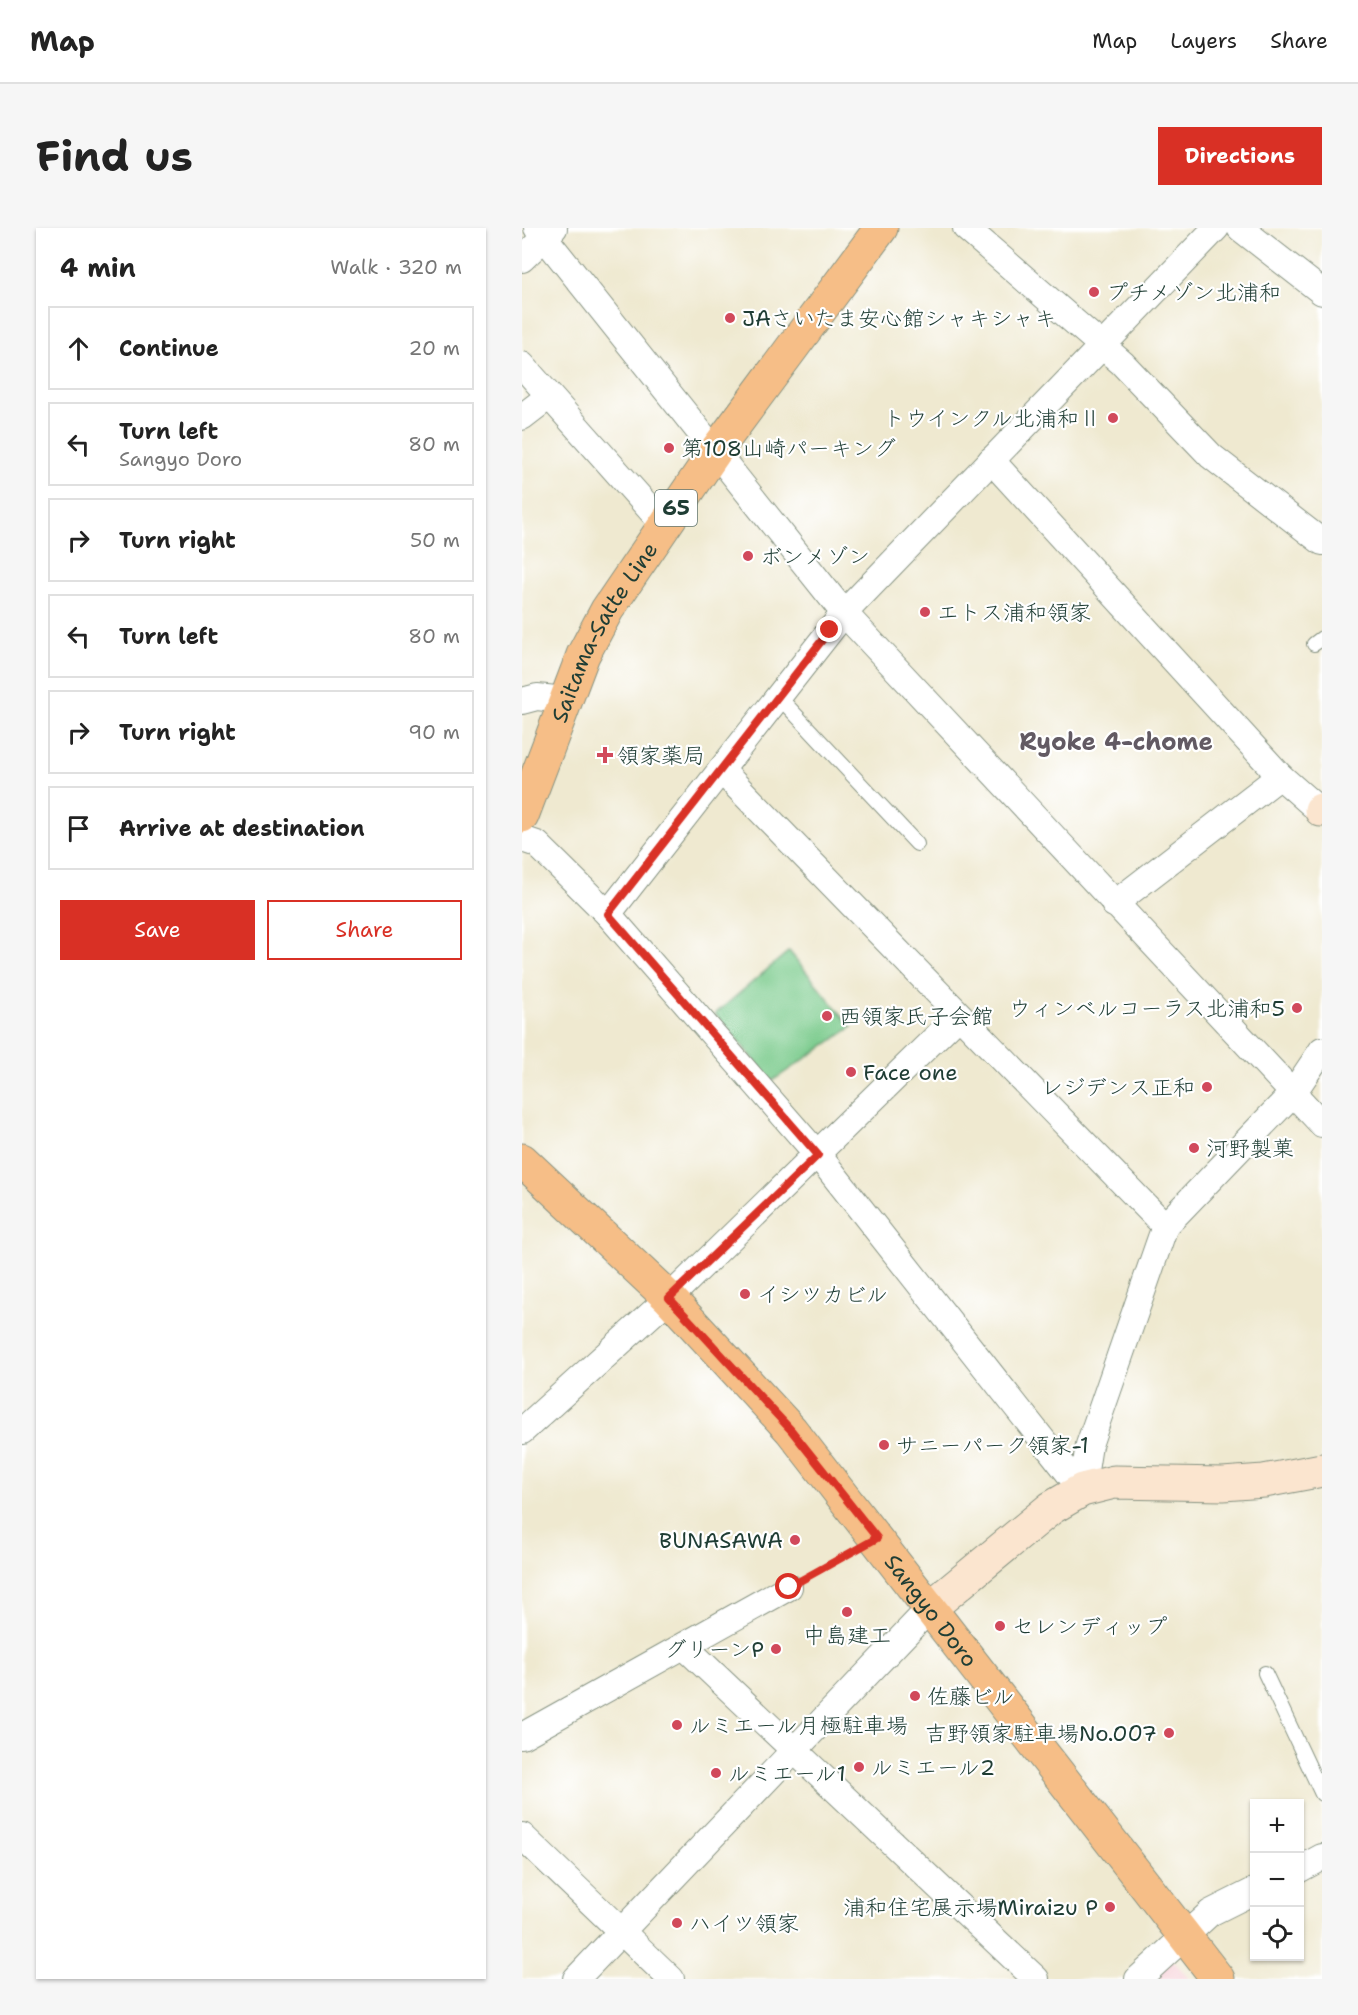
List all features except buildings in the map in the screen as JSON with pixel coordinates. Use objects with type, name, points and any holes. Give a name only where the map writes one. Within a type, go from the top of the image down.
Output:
[{"type":"main road","name":"Saitama-Satte Line","points":[[522,816],[583,655],[607,610],[714,453],[881,228]]},
{"type":"main road","name":"Sangyo Doro","points":[[522,1160],[669,1298],[791,1430],[931,1607],[1218,1979]]},
{"type":"street","points":[[966,228],[1122,363],[1211,456],[1322,542]]},
{"type":"street","points":[[608,914],[844,612],[1216,228]]},
{"type":"street","points":[[1240,228],[1322,292]]},
{"type":"street","points":[[522,259],[545,231],[714,453],[844,612],[1114,904],[1322,1124]]},
{"type":"street","points":[[522,365],[548,397],[665,526]]},
{"type":"street","points":[[522,417],[548,397]]},
{"type":"street","points":[[991,460],[1280,776],[1322,811]]},
{"type":"street","points":[[522,700],[537,697],[565,700]]},
{"type":"street","points":[[721,770],[1165,1226]]},
{"type":"street","points":[[1114,904],[1280,776]]},
{"type":"street","points":[[522,839],[537,844],[608,914],[818,1155],[1082,1490]]},
{"type":"street","points":[[522,1431],[669,1298],[959,1015]]},
{"type":"street","points":[[1082,1490],[1089,1445],[1165,1226],[1293,1093],[1322,1050]]},
{"type":"street","points":[[576,1979],[796,1752],[931,1607],[1052,1508],[1082,1490],[1114,1482],[1223,1484],[1264,1481],[1322,1470]]},
{"type":"street","points":[[522,1736],[789,1587]]},
{"type":"street","points":[[684,1646],[1036,1979]]},
{"type":"street","points":[[522,1836],[671,1979]]},
{"type":"street","points":[[1304,1866],[1322,1857]]},
{"type":"street","points":[[1138,1979],[1210,1913],[1250,1893]]},
{"type":"lane","points":[[778,696],[917,844]]},
{"type":"lane","points":[[1265,1673],[1322,1794]]},
{"type":"path","points":[[789,1587],[877,1538]]},
{"type":"shaded area","points":[[1170,1956],[1189,1979],[1148,1979]]},
{"type":"green space","points":[[789,951],[852,1027],[772,1081],[715,1014]]},
{"type":"place","name":"プチメゾン北浦和","points":[[1094,292]]},
{"type":"place","name":"JAさいたま安心館シャキシャキ","points":[[730,318]]},
{"type":"place","name":"トウインクル北浦和Ⅱ","points":[[1113,418]]},
{"type":"place","name":"第108山崎パーキング","points":[[669,448]]},
{"type":"place","name":"ボンメゾン","points":[[748,556]]},
{"type":"place","name":"エトス浦和領家","points":[[925,612]]},
{"type":"place","name":"領家薬局","points":[[605,755]]},
{"type":"place","name":"ウィンベルコーラス北浦和5","points":[[1297,1008]]},
{"type":"place","name":"西領家氏子会館","points":[[827,1016]]},
{"type":"place","name":"Face one","points":[[851,1072]]},
{"type":"place","name":"レジデンス正和","points":[[1207,1087]]},
{"type":"place","name":"河野製菓","points":[[1194,1148]]},
{"type":"place","name":"イシツカビル","points":[[745,1294]]},
{"type":"place","name":"サニーパーク領家-1","points":[[884,1445]]},
{"type":"place","name":"BUNASAWA","points":[[795,1540]]},
{"type":"place","name":"中島建工","points":[[847,1612]]},
{"type":"place","name":"セレンディップ","points":[[1000,1626]]},
{"type":"place","name":"グリーンP","points":[[776,1649]]},
{"type":"place","name":"佐藤ビル","points":[[915,1696]]},
{"type":"place","name":"ルミエール月極駐車場","points":[[677,1725]]},
{"type":"place","name":"吉野領家駐車場No.007","points":[[1169,1733]]},
{"type":"place","name":"ルミエール2","points":[[859,1767]]},
{"type":"place","name":"ルミエール1","points":[[716,1773]]},
{"type":"place","name":"浦和住宅展示場Miraizu P","points":[[1110,1907]]},
{"type":"place","name":"ハイツ領家","points":[[677,1923]]},
{"type":"district","name":"Ryoke 4-chome","points":[[1116,742]]},
{"type":"route","points":[[789,1587],[877,1538],[791,1430],[669,1298],[818,1155],[608,914],[830,630]]}]
